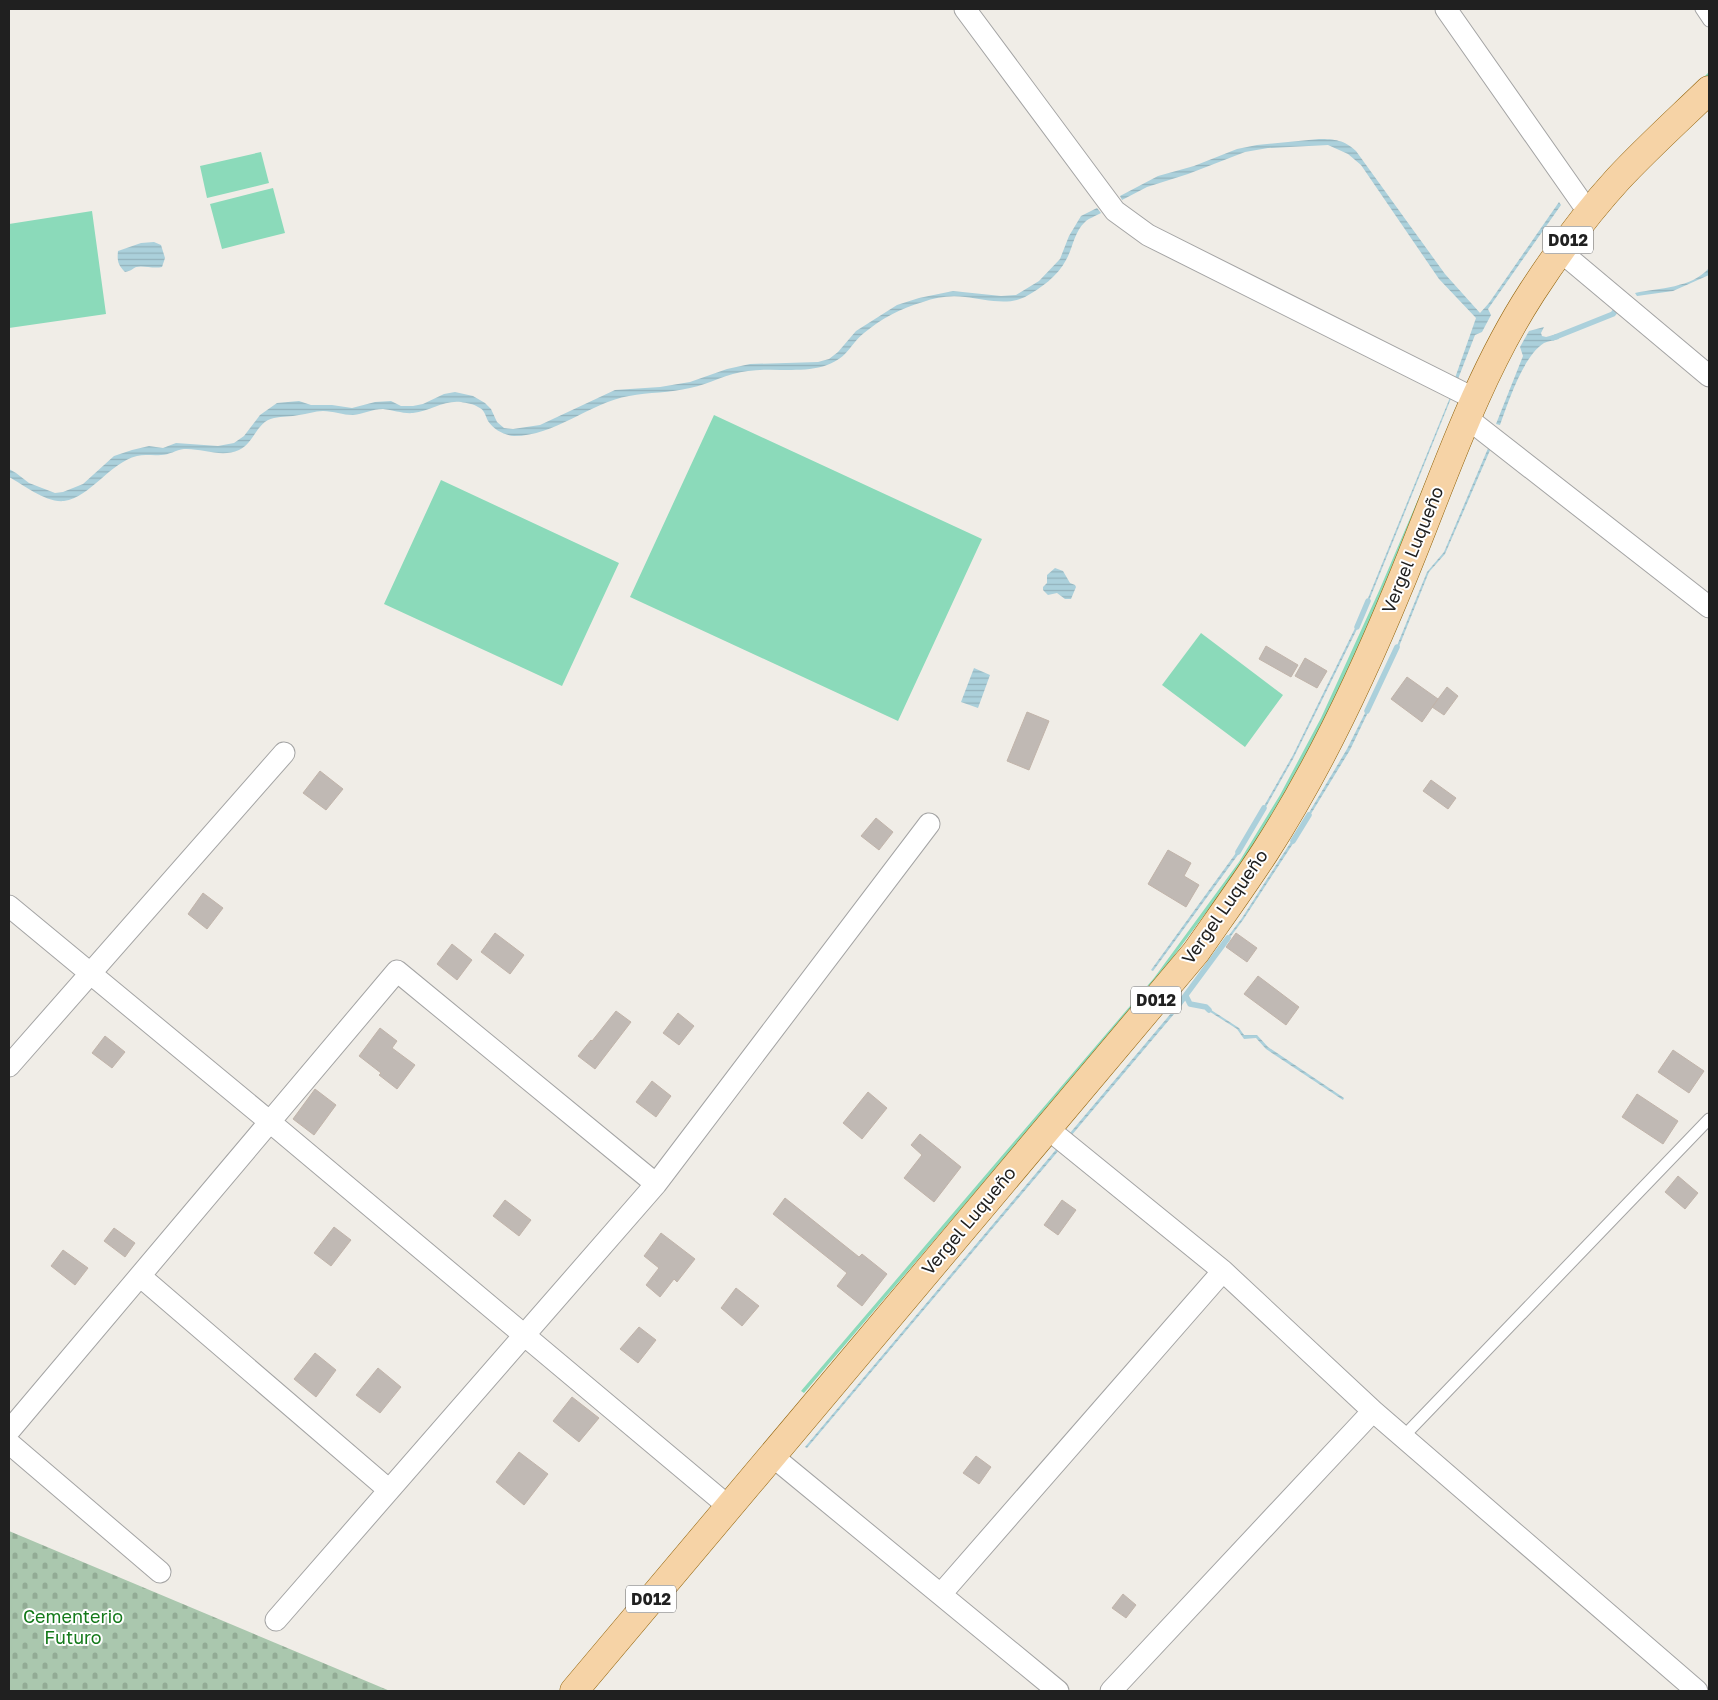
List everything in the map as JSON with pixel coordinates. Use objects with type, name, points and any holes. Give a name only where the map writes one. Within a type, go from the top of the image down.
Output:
[{"type":"main road","name":"Vergel Luqueño","points":[[574,1691],[772,1455],[1059,1137],[1196,952],[1266,850],[1327,743],[1365,666],[1471,409],[1504,339],[1560,251],[1589,213],[1619,178],[1709,90]]},
{"type":"street","points":[[965,9],[1114,211],[1148,235],[1471,409],[1709,607]]},
{"type":"street","points":[[1446,9],[1589,213]]},
{"type":"street","points":[[1560,251],[1709,376]]},
{"type":"street","points":[[9,1066],[284,753]]},
{"type":"street","points":[[276,1620],[656,1184],[929,824]]},
{"type":"street","points":[[9,906],[728,1506]]},
{"type":"street","points":[[9,1431],[397,971],[656,1184]]},
{"type":"street","points":[[1059,1137],[1223,1271],[1373,1411],[1698,1691]]},
{"type":"street","points":[[941,1594],[1223,1271]]},
{"type":"street","points":[[140,1276],[389,1490]]},
{"type":"street","points":[[1111,1691],[1373,1411]]},
{"type":"street","points":[[9,1443],[160,1572]]},
{"type":"street","points":[[772,1455],[1058,1691]]},
{"type":"lane","points":[[1701,9],[1709,21]]},
{"type":"lane","points":[[1403,1437],[1709,1119]]},
{"type":"green space","points":[[1709,72],[1709,76],[1660,124],[1581,208],[1543,260],[1507,318],[1472,382],[1383,592],[1325,720],[1283,796],[1242,864],[1156,980],[804,1393],[801,1391],[1154,978],[1239,862],[1280,795],[1321,718],[1379,591],[1469,380],[1504,316],[1540,258],[1578,206],[1657,122]]},
{"type":"green space","points":[[261,152],[269,183],[207,198],[200,166]]},
{"type":"green space","points":[[273,188],[285,233],[222,249],[210,204]]},
{"type":"green space","points":[[92,211],[106,314],[9,328],[9,224]]},
{"type":"green space","points":[[714,415],[982,539],[898,721],[630,597]]},
{"type":"green space","points":[[441,480],[619,563],[562,686],[384,604]]},
{"type":"green space","points":[[1201,633],[1283,695],[1245,747],[1162,685]]},
{"type":"green space","name":"Cementerio Futuro","points":[[9,1531],[390,1691],[9,1691]]},
{"type":"water","points":[[1319,139],[1339,141],[1356,151],[1445,274],[1480,313],[1489,303],[1559,202],[1561,205],[1488,309],[1491,315],[1482,332],[1475,335],[1458,379],[1455,378],[1476,318],[1439,279],[1361,165],[1348,154],[1328,145],[1268,148],[1245,152],[1188,174],[1147,187],[1122,200],[1120,196],[1158,176],[1194,166],[1237,149],[1257,145]]},
{"type":"water","points":[[1097,208],[1101,213],[1088,219],[1081,226],[1063,266],[1043,286],[1025,297],[1018,300],[1003,301],[949,296],[915,304],[877,323],[859,337],[840,358],[818,368],[740,372],[690,388],[629,396],[600,405],[544,431],[529,435],[514,436],[503,433],[493,427],[480,408],[461,402],[443,404],[413,413],[383,409],[353,415],[317,411],[296,416],[277,417],[263,423],[244,447],[239,450],[218,453],[184,449],[164,455],[137,456],[118,465],[83,493],[64,501],[57,501],[35,493],[9,477],[9,469],[29,483],[55,493],[63,492],[83,484],[114,456],[132,450],[149,446],[163,448],[176,443],[218,446],[234,443],[244,436],[260,415],[277,403],[299,401],[311,405],[332,405],[352,408],[375,402],[391,401],[401,406],[413,406],[423,404],[444,394],[455,392],[473,396],[485,403],[491,409],[497,422],[504,428],[513,429],[540,425],[615,390],[660,387],[690,382],[727,369],[750,364],[818,362],[829,359],[838,352],[856,331],[897,305],[953,291],[1001,296],[1016,295],[1039,281],[1060,259],[1069,236],[1081,216]]},
{"type":"water","points":[[154,242],[161,245],[165,258],[162,267],[136,267],[125,272],[118,263],[118,251],[141,243]]},
{"type":"water","points":[[1709,268],[1709,275],[1673,291],[1637,296],[1635,293],[1675,286],[1694,280]]},
{"type":"water","points":[[1544,327],[1541,333],[1542,336],[1546,337],[1557,334],[1559,339],[1544,343],[1529,358],[1517,381],[1500,425],[1496,424],[1523,356],[1520,347],[1529,331]]},
{"type":"water","points":[[1451,395],[1366,608],[1364,608]]},
{"type":"water","points":[[1489,446],[1491,448],[1445,554],[1429,572],[1396,654],[1394,653],[1427,572],[1444,552]]},
{"type":"water","points":[[1055,568],[1063,571],[1070,583],[1075,585],[1076,587],[1071,599],[1065,599],[1057,593],[1048,595],[1043,590],[1047,583],[1047,575]]},
{"type":"water","points":[[1359,620],[1361,621],[1293,759],[1262,814],[1260,813],[1293,755]]},
{"type":"water","points":[[974,668],[990,675],[978,708],[961,702]]},
{"type":"water","points":[[1369,705],[1371,706],[1350,750],[1306,822],[1304,821],[1347,749]]},
{"type":"water","points":[[1296,834],[1298,836],[1243,920],[1225,944],[1223,943],[1242,918]]},
{"type":"water","points":[[1241,846],[1243,848],[1153,971],[1151,970]]},
{"type":"water","points":[[1178,1005],[1180,1007],[807,1448],[805,1447]]},
{"type":"water","points":[[1205,1006],[1239,1028],[1244,1035],[1257,1035],[1268,1047],[1344,1098],[1343,1100],[1266,1049],[1256,1038],[1244,1039],[1237,1029],[1204,1008]]},
{"type":"building","points":[[1266,646],[1298,665],[1291,677],[1259,659]]},
{"type":"building","points":[[1305,658],[1327,671],[1317,688],[1295,676]]},
{"type":"building","points":[[1407,677],[1438,699],[1422,722],[1391,699]]},
{"type":"building","points":[[1447,687],[1458,696],[1444,715],[1432,707]]},
{"type":"building","points":[[1027,712],[1049,721],[1029,770],[1007,761]]},
{"type":"building","points":[[320,771],[343,789],[326,810],[303,793]]},
{"type":"building","points":[[1431,780],[1456,798],[1448,809],[1423,791]]},
{"type":"building","points":[[876,818],[893,832],[879,850],[861,836]]},
{"type":"building","points":[[1168,850],[1191,863],[1184,876],[1199,885],[1186,907],[1148,884]]},
{"type":"building","points":[[203,893],[223,908],[207,929],[188,914]]},
{"type":"building","points":[[495,933],[524,955],[510,974],[481,952]]},
{"type":"building","points":[[1236,933],[1257,948],[1247,962],[1226,947]]},
{"type":"building","points":[[452,944],[472,960],[457,980],[437,964]]},
{"type":"building","points":[[1258,976],[1299,1007],[1286,1025],[1244,994]]},
{"type":"building","points":[[616,1011],[631,1022],[595,1069],[578,1056]]},
{"type":"building","points":[[678,1013],[694,1026],[679,1045],[663,1033]]},
{"type":"building","points":[[380,1028],[397,1041],[392,1048],[415,1065],[397,1089],[379,1075],[381,1073],[359,1056]]},
{"type":"building","points":[[105,1036],[125,1052],[112,1068],[92,1053]]},
{"type":"building","points":[[1673,1050],[1704,1071],[1689,1093],[1658,1072]]},
{"type":"building","points":[[652,1081],[671,1096],[656,1117],[636,1102]]},
{"type":"building","points":[[315,1089],[336,1105],[314,1135],[293,1119]]},
{"type":"building","points":[[868,1092],[887,1108],[862,1139],[843,1123]]},
{"type":"building","points":[[1637,1094],[1678,1121],[1663,1144],[1622,1117]]},
{"type":"building","points":[[920,1134],[961,1167],[934,1202],[904,1178],[922,1155],[911,1145]]},
{"type":"building","points":[[1678,1176],[1698,1193],[1685,1209],[1665,1192]]},
{"type":"building","points":[[785,1198],[859,1257],[862,1254],[887,1274],[862,1306],[837,1286],[847,1273],[773,1214]]},
{"type":"building","points":[[505,1200],[531,1220],[519,1236],[493,1216]]},
{"type":"building","points":[[1062,1200],[1076,1210],[1058,1235],[1044,1225]]},
{"type":"building","points":[[334,1227],[351,1240],[331,1266],[314,1253]]},
{"type":"building","points":[[114,1228],[135,1243],[125,1257],[104,1241]]},
{"type":"building","points":[[661,1233],[695,1259],[677,1282],[674,1279],[660,1297],[646,1285],[659,1268],[644,1256]]},
{"type":"building","points":[[63,1250],[88,1268],[75,1285],[51,1266]]},
{"type":"building","points":[[736,1288],[759,1306],[742,1326],[721,1308]]},
{"type":"building","points":[[639,1327],[656,1340],[638,1363],[620,1349]]},
{"type":"building","points":[[315,1353],[336,1370],[316,1397],[294,1379]]},
{"type":"building","points":[[378,1368],[401,1387],[380,1413],[356,1395]]},
{"type":"building","points":[[572,1397],[599,1418],[579,1442],[553,1421]]},
{"type":"building","points":[[519,1452],[548,1474],[524,1505],[496,1482]]},
{"type":"building","points":[[976,1456],[991,1467],[979,1484],[963,1473]]},
{"type":"building","points":[[1123,1594],[1136,1605],[1126,1618],[1112,1608]]},
{"type":"waterway","points":[[1553,338],[1613,314],[1616,310]]},
{"type":"waterway","points":[[1357,627],[1368,601]]},
{"type":"waterway","points":[[1367,711],[1397,647]]},
{"type":"waterway","points":[[1238,852],[1264,808]]},
{"type":"waterway","points":[[1293,841],[1309,815]]},
{"type":"waterway","points":[[1174,1011],[1228,938]]},
{"type":"waterway","points":[[1186,996],[1190,1004],[1206,1007],[1209,1010]]}]
